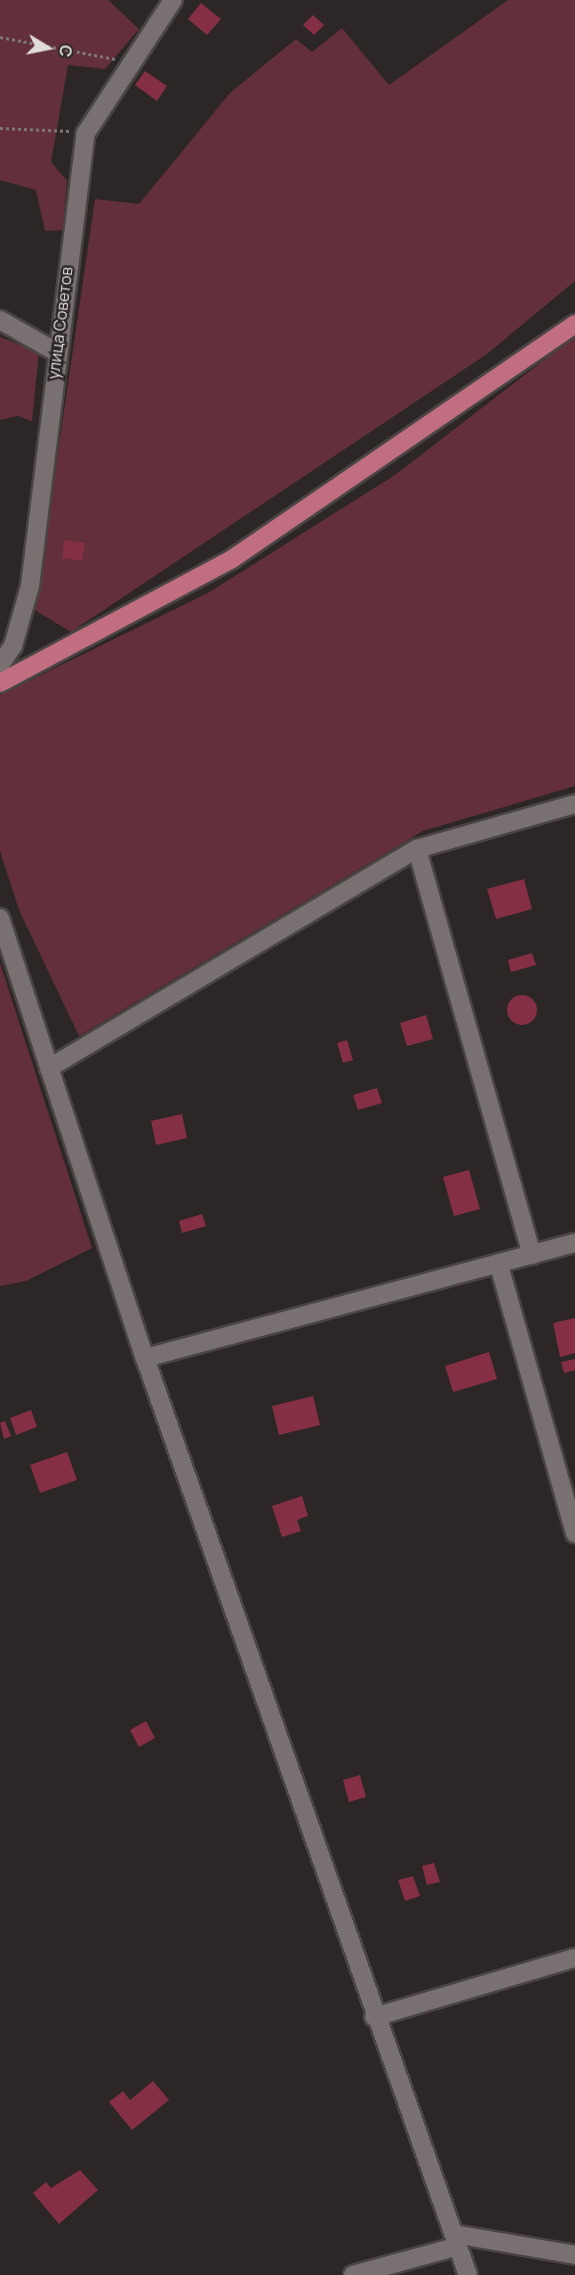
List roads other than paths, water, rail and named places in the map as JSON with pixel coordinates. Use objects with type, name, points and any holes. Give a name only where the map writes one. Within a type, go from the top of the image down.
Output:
[{"type":"main road","points":[[0,683],[232,559],[575,324]]},
{"type":"street","name":"улица Советов","points":[[0,665],[13,645],[30,586],[56,352],[86,134],[129,61],[173,0]]},
{"type":"street","points":[[0,320],[56,352]]},
{"type":"street","points":[[49,1068],[417,849],[575,804]]},
{"type":"street","points":[[417,849],[532,1255]]},
{"type":"street","points":[[0,918],[145,1358],[374,2017],[468,2275]]},
{"type":"street","points":[[145,1358],[575,1244]]},
{"type":"street","points":[[499,1265],[575,1533]]},
{"type":"street","points":[[374,2017],[575,1958]]},
{"type":"street","points":[[352,2275],[456,2240],[575,2255]]}]
